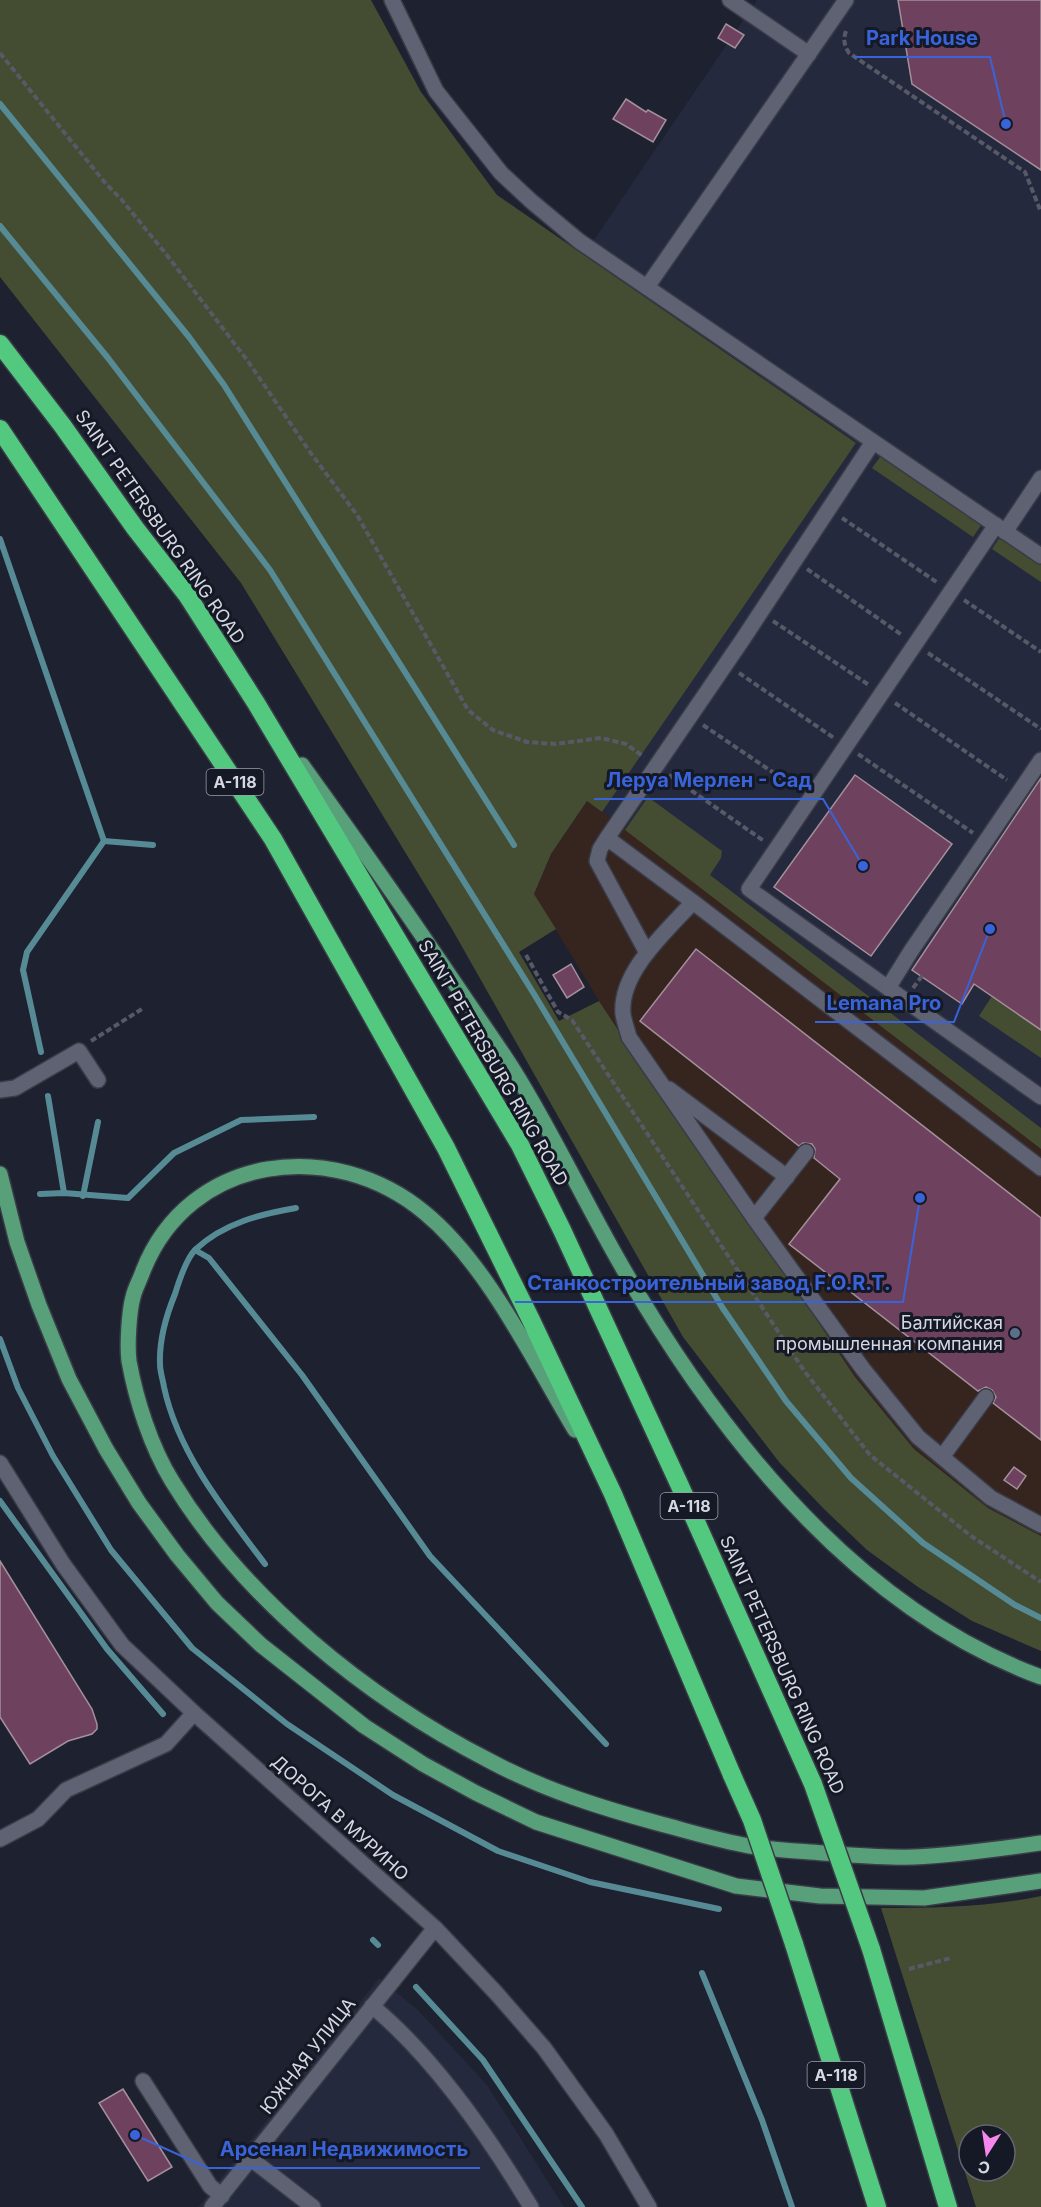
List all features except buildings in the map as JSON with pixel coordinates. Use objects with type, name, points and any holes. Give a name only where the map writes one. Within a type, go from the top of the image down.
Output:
[{"type":"highway","name":"SAINT PETERSBURG RING ROAD","points":[[0,344],[62,425],[135,528],[188,595],[256,703],[520,1145],[562,1230],[680,1486],[813,1784],[871,1949],[948,2207]]},
{"type":"highway","name":"А-118","points":[[0,429],[273,840],[446,1149],[531,1320],[613,1494],[752,1820],[794,1944],[877,2207]]},
{"type":"main road","points":[[256,703],[388,884],[515,1072],[625,1271],[686,1370],[734,1436],[822,1534],[888,1592],[927,1620],[982,1652],[1041,1677]]},
{"type":"main road","points":[[613,1494],[487,1285],[455,1242],[424,1212],[390,1189],[351,1172],[308,1166],[270,1167],[226,1182],[189,1204],[152,1248],[132,1299],[129,1357],[147,1427],[171,1479],[205,1529],[243,1576],[283,1617],[352,1673],[431,1728],[492,1763],[550,1789],[613,1811],[751,1846],[846,1855],[912,1857],[1041,1843]]},
{"type":"main road","points":[[0,1174],[17,1242],[69,1379],[106,1449],[139,1503],[177,1555],[217,1603],[261,1645],[364,1726],[423,1764],[536,1822],[736,1886],[820,1896],[924,1898],[1041,1881]]},
{"type":"street","points":[[392,0],[436,91],[501,173],[531,201],[579,241],[1041,556]]},
{"type":"street","points":[[730,0],[809,54]]},
{"type":"street","points":[[646,287],[846,0]]},
{"type":"street","points":[[647,953],[597,861],[600,849],[873,442]]},
{"type":"street","points":[[1041,478],[951,591],[749,889],[1041,1097]]},
{"type":"street","points":[[888,988],[1041,760]]},
{"type":"street","points":[[607,837],[1041,1167]]},
{"type":"street","points":[[693,902],[638,964],[628,984],[623,1013],[629,1037],[754,1218],[863,1369],[918,1437],[991,1498],[1041,1525]]},
{"type":"street","points":[[0,1090],[15,1088],[79,1051],[98,1080]]},
{"type":"street","points":[[659,1081],[787,1177]]},
{"type":"street","points":[[754,1218],[806,1152]]},
{"type":"street","points":[[942,1457],[986,1397]]},
{"type":"street","name":"ДОРОГА В МУРИНО","points":[[0,1463],[63,1564],[122,1644],[194,1713],[435,1928],[544,2048],[606,2134],[649,2207]]},
{"type":"street","points":[[0,1839],[38,1819],[66,1790],[166,1744],[194,1713]]},
{"type":"street","name":"ЮЖНАЯ УЛИЦА","points":[[217,2201],[435,1928]]},
{"type":"street","points":[[372,2006],[406,2037],[441,2078],[476,2123],[531,2207]]},
{"type":"street","points":[[143,2081],[210,2186],[217,2201]]},
{"type":"street","points":[[251,2159],[313,2207]]},
{"type":"path","points":[[851,22],[844,37],[849,53],[1025,171],[1041,212]]},
{"type":"path","points":[[0,53],[166,254],[247,360],[309,452],[357,516],[468,710],[493,730],[527,742],[556,744],[601,738],[626,744],[775,850]]},
{"type":"path","points":[[829,510],[1041,652]]},
{"type":"path","points":[[690,716],[811,798]]},
{"type":"path","points":[[526,955],[558,1012],[572,1020],[805,1372],[870,1455],[971,1536],[1041,1582]]},
{"type":"path","points":[[79,1051],[98,1035],[142,1009]]},
{"type":"path","points":[[909,1969],[951,1958]]},
{"type":"shaded area","points":[[757,0],[1041,0],[1041,1149],[602,812],[856,443],[583,256]]},
{"type":"shaded area","points":[[588,800],[1041,1149],[1041,1536],[988,1508],[914,1449],[855,1377],[772,1253],[692,1142],[599,1001],[534,894],[551,854]]},
{"type":"shaded area","points":[[379,1978],[418,2010],[487,2085],[564,2207],[198,2207]]},
{"type":"green space","points":[[0,0],[371,0],[421,92],[497,195],[856,443],[602,812],[587,801],[551,854],[534,894],[556,929],[519,952],[559,1021],[599,1001],[692,1142],[772,1253],[855,1377],[914,1449],[988,1508],[1041,1536],[1041,1651],[972,1621],[918,1587],[867,1550],[779,1462],[683,1337],[452,929],[241,583],[0,277]]},
{"type":"green space","points":[[881,456],[982,524],[973,537],[872,468]]},
{"type":"green space","points":[[1000,537],[1041,565],[1041,582],[992,549]]},
{"type":"green space","points":[[648,797],[722,851],[721,858],[710,875],[1041,1128],[1041,1149],[625,830]]},
{"type":"green space","points":[[992,996],[1041,1030],[1041,1058],[979,1016]]},
{"type":"green space","points":[[1041,1896],[1041,2207],[976,2207],[968,2183],[1017,2183],[1017,2123],[957,2123],[957,2147],[881,1908],[1001,1903]]},
{"type":"waterway","points":[[0,104],[189,337],[224,385],[514,845]]},
{"type":"waterway","points":[[0,226],[108,358],[270,570],[534,994],[722,1307],[786,1401],[851,1478],[923,1543],[1015,1605],[1041,1618]]},
{"type":"waterway","points":[[0,539],[104,841]]},
{"type":"waterway","points":[[41,1052],[23,970],[27,952],[104,841],[153,845]]},
{"type":"waterway","points":[[48,1096],[64,1193]]},
{"type":"waterway","points":[[40,1194],[64,1193],[128,1198],[174,1153],[241,1120],[314,1117]]},
{"type":"waterway","points":[[83,1196],[98,1122]]},
{"type":"waterway","points":[[265,1564],[219,1502],[180,1435],[164,1387],[160,1367],[161,1346],[166,1319],[181,1276],[196,1249],[219,1232],[243,1221],[296,1208]]},
{"type":"waterway","points":[[195,1250],[209,1258],[302,1375],[430,1556],[606,1744]]},
{"type":"waterway","points":[[0,1339],[18,1388],[53,1456],[111,1550],[192,1648],[287,1724],[393,1795],[498,1851],[590,1882],[719,1909]]},
{"type":"waterway","points":[[0,1501],[107,1649],[163,1714]]},
{"type":"waterway","points":[[373,1940],[378,1945]]},
{"type":"waterway","points":[[702,1973],[762,2120],[792,2207]]},
{"type":"waterway","points":[[416,1987],[483,2060],[582,2207]]},
{"type":"place","name":"Park House","points":[[1006,124]]},
{"type":"place","name":"Леруа Мерлен - Сад","points":[[863,866]]},
{"type":"place","name":"Lemana Pro","points":[[990,929]]},
{"type":"place","name":"Станкостроительный завод F.O.R.T.","points":[[920,1198]]},
{"type":"place","name":"Балтийская промышленная компания","points":[[1015,1333]]},
{"type":"place","name":"Арсенал Недвижимость","points":[[135,2135]]}]
